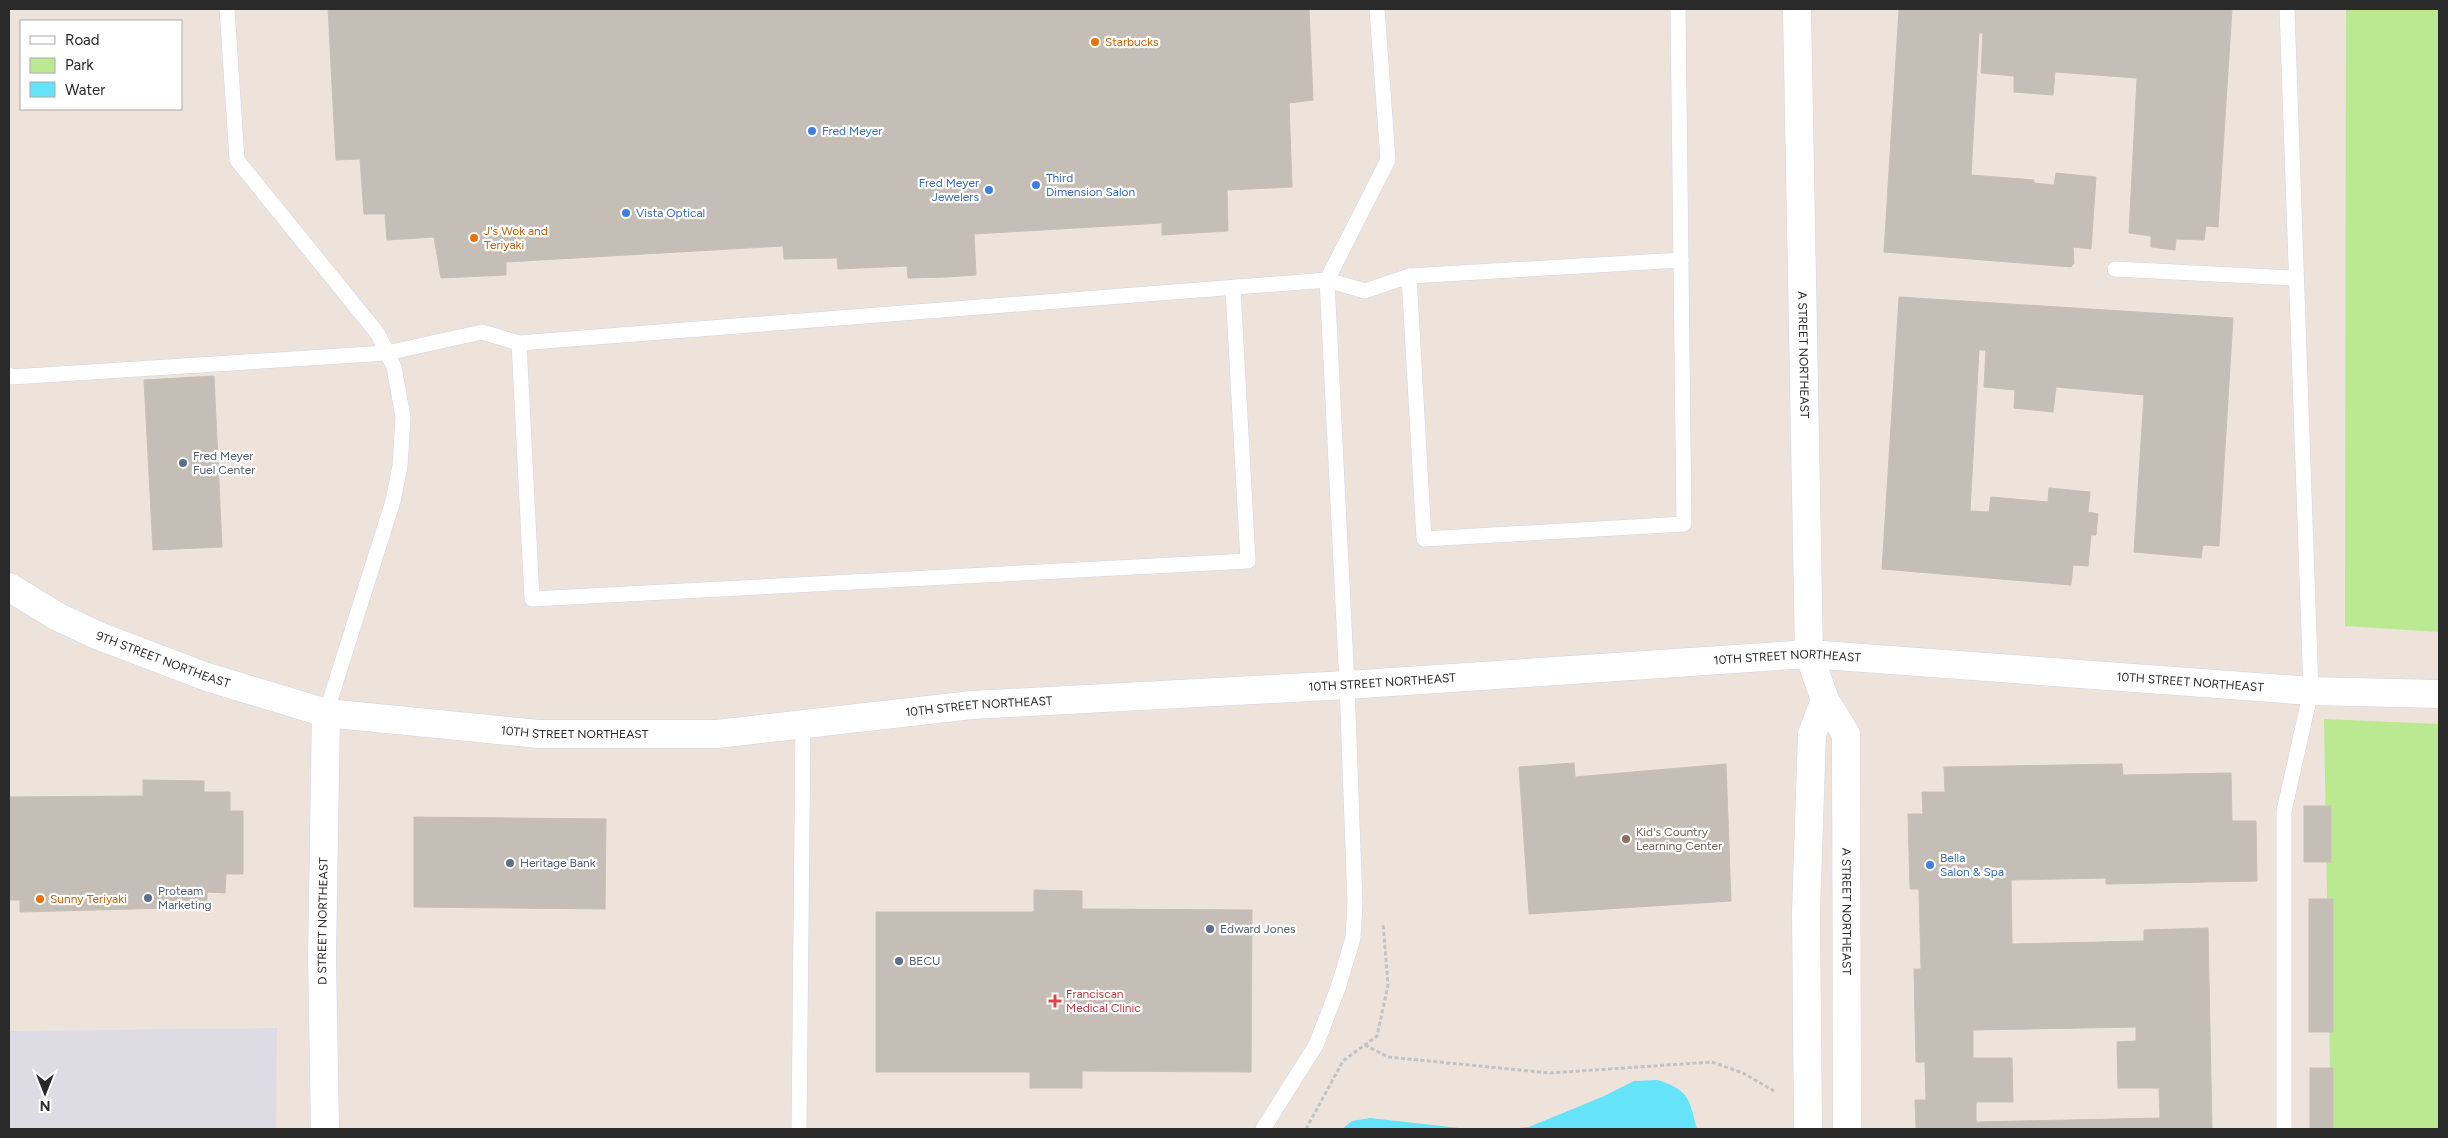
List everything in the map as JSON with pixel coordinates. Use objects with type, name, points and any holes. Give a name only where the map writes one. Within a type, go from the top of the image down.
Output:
[{"type":"street","name":"A STREET NORTHEAST","points":[[1797,9],[1808,654],[1825,700],[1846,734],[1847,1129]]},
{"type":"street","name":"9TH STREET NORTHEAST","points":[[9,588],[58,616],[99,636],[206,677],[326,713]]},
{"type":"street","name":"10TH STREET NORTHEAST","points":[[326,713],[539,734],[717,734],[972,705],[1348,684],[1808,654],[2311,691],[2439,694]]},
{"type":"street","points":[[1808,1129],[1806,912],[1812,734],[1825,700]]},
{"type":"street","name":"D STREET NORTHEAST","points":[[325,1129],[322,957],[326,713]]},
{"type":"lane","points":[[227,9],[237,160],[378,334],[394,367],[403,417],[400,466],[393,501],[326,713]]},
{"type":"lane","points":[[1263,1129],[1316,1045],[1338,988],[1353,938],[1355,903],[1348,684],[1327,280],[1388,160],[1377,9]]},
{"type":"lane","points":[[1409,276],[1424,539],[1684,524],[1678,9]]},
{"type":"lane","points":[[2284,1129],[2284,811],[2311,691],[2287,9]]},
{"type":"lane","points":[[9,375],[12,377],[387,352],[482,332],[518,343],[1233,289],[1327,280],[1365,291],[1409,276],[1681,260]]},
{"type":"lane","points":[[2115,269],[2295,278]]},
{"type":"lane","points":[[518,343],[532,599],[1248,561],[1233,289]]},
{"type":"lane","points":[[799,1129],[803,724]]},
{"type":"path","points":[[1306,1129],[1343,1061],[1377,1036],[1388,985],[1383,920]]},
{"type":"path","points":[[1365,1045],[1388,1057],[1550,1073],[1712,1062],[1743,1073],[1774,1091],[1774,1101]]},
{"type":"shaded area","points":[[277,1028],[276,1129],[9,1129],[9,1031]]},
{"type":"green space","points":[[2346,9],[2439,9],[2439,632],[2345,626]]},
{"type":"green space","points":[[2324,719],[2439,724],[2439,1129],[2331,1129]]},
{"type":"water","points":[[1658,1080],[1676,1088],[1686,1097],[1690,1103],[1697,1129],[1512,1129],[1529,1127],[1602,1097],[1634,1081]]},
{"type":"water","points":[[1370,1118],[1468,1129],[1342,1129],[1352,1121]]},
{"type":"building","name":"Fred Meyer","points":[[328,9],[1309,9],[1313,100],[1289,103],[1292,187],[1227,190],[1228,231],[1162,235],[1162,223],[974,234],[976,275],[946,277],[908,278],[907,266],[838,269],[837,258],[784,259],[783,246],[506,262],[506,275],[441,278],[434,237],[387,240],[385,214],[364,214],[360,159],[336,160]]},
{"type":"building","points":[[1899,9],[2232,9],[2218,227],[2206,226],[2204,240],[2176,239],[2175,250],[2151,247],[2151,236],[2129,233],[2137,78],[2055,72],[2053,95],[2014,92],[2014,76],[1981,73],[1983,33],[1979,33],[1971,175],[2034,180],[2034,183],[2054,185],[2056,173],[2096,177],[2091,249],[2073,247],[2074,263],[2071,267],[1884,252]]},
{"type":"building","points":[[1899,297],[2233,318],[2219,546],[2203,545],[2201,558],[2134,552],[2144,395],[2056,387],[2053,412],[2014,408],[2015,390],[1984,387],[1986,350],[1979,350],[1970,511],[1989,512],[1991,497],[2048,502],[2049,488],[2090,492],[2088,512],[2098,514],[2096,535],[2091,535],[2088,566],[2073,565],[2071,585],[1882,569]]},
{"type":"building","name":"Fred Meyer Fuel Center","points":[[214,376],[222,547],[153,550],[144,380]]},
{"type":"building","name":"Kid's Country Learning Center","points":[[1574,763],[1575,777],[1726,764],[1731,901],[1529,914],[1519,767]]},
{"type":"building","points":[[2122,764],[2123,775],[2231,773],[2232,821],[2256,821],[2257,881],[2106,884],[2106,878],[2011,880],[2012,944],[2144,941],[2144,930],[2208,928],[2212,1129],[1916,1129],[1915,1100],[1926,1100],[1925,1062],[1916,1062],[1914,969],[1921,969],[1919,889],[1910,889],[1908,814],[1923,814],[1922,792],[1945,792],[1944,767]],"holes":[[[2136,1027],[2136,1041],[2117,1042],[2118,1088],[2159,1088],[2160,1118],[1976,1122],[1976,1102],[2013,1102],[2012,1058],[1973,1058],[1973,1030]]]},
{"type":"building","points":[[143,780],[204,781],[204,792],[230,792],[230,811],[243,811],[243,874],[226,874],[225,893],[207,892],[207,907],[20,912],[20,900],[9,900],[9,797],[143,796]]},
{"type":"building","points":[[2304,806],[2331,806],[2331,862],[2304,862]]},
{"type":"building","name":"Heritage Bank","points":[[414,817],[606,819],[605,909],[414,907]]},
{"type":"building","points":[[1034,890],[1082,891],[1082,909],[1252,910],[1251,1072],[1082,1071],[1082,1088],[1030,1088],[1030,1072],[876,1072],[876,912],[1034,912]]},
{"type":"building","points":[[2309,899],[2333,899],[2333,1032],[2309,1032]]},
{"type":"building","points":[[2310,1068],[2333,1068],[2333,1129],[2310,1129]]},
{"type":"place","name":"Starbucks","points":[[1095,42]]},
{"type":"place","name":"Fred Meyer","points":[[812,131]]},
{"type":"place","name":"Third Dimension Salon","points":[[1036,185]]},
{"type":"place","name":"Fred Meyer Jewelers","points":[[989,190]]},
{"type":"place","name":"Vista Optical","points":[[626,213]]},
{"type":"place","name":"J's Wok and Teriyaki","points":[[474,238]]},
{"type":"place","name":"Fred Meyer Fuel Center","points":[[183,463]]},
{"type":"place","name":"Kid's Country Learning Center","points":[[1626,839]]},
{"type":"place","name":"Heritage Bank","points":[[510,863]]},
{"type":"place","name":"Bella Salon & Spa","points":[[1930,865]]},
{"type":"place","name":"Proteam Marketing","points":[[148,898]]},
{"type":"place","name":"Sunny Teriyaki","points":[[40,899]]},
{"type":"place","name":"Edward Jones","points":[[1210,929]]},
{"type":"place","name":"BECU","points":[[899,961]]},
{"type":"place","name":"Franciscan Medical Clinic","points":[[1055,1001]]}]
